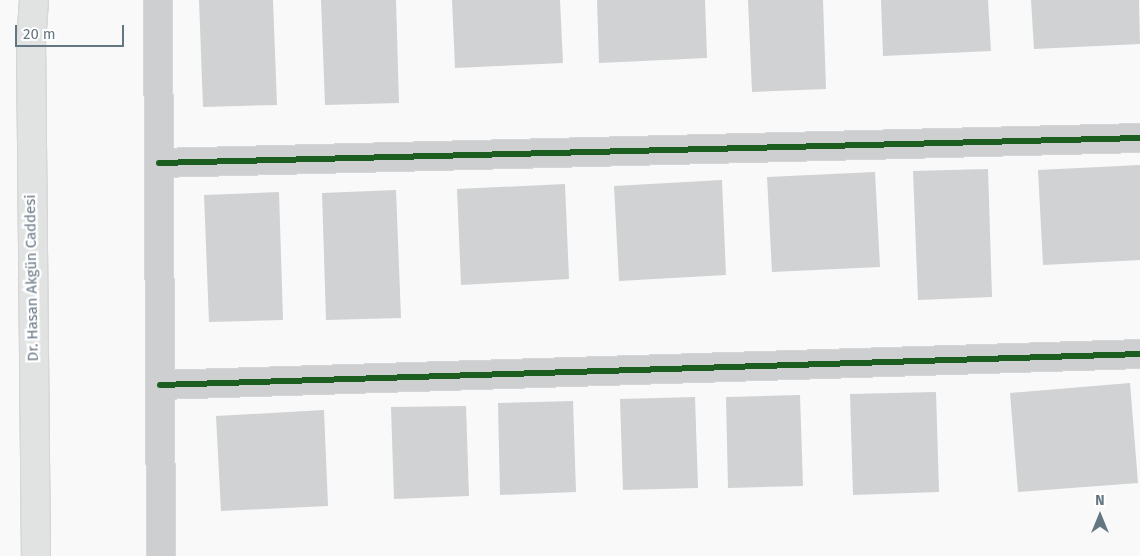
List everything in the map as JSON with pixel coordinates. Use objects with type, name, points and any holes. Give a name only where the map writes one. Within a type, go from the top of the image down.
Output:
[{"type":"street","name":"Dr. Hasan Akgün Caddesi","points":[[34,0],[31,39],[36,556]]},
{"type":"street","points":[[158,0],[161,556]]},
{"type":"street","points":[[159,163],[1140,138]]},
{"type":"street","points":[[160,385],[1140,354]]},
{"type":"building","points":[[199,0],[273,0],[277,105],[203,107]]},
{"type":"building","points":[[321,0],[396,0],[399,103],[325,105]]},
{"type":"building","points":[[452,0],[560,0],[563,63],[455,68]]},
{"type":"building","points":[[597,0],[705,0],[707,58],[599,63]]},
{"type":"building","points":[[748,0],[823,0],[826,89],[752,92]]},
{"type":"building","points":[[881,0],[988,0],[991,51],[883,56]]},
{"type":"building","points":[[1031,0],[1139,0],[1140,44],[1034,49]]},
{"type":"building","points":[[1140,165],[1140,260],[1043,265],[1038,170]]},
{"type":"building","points":[[988,169],[992,297],[918,300],[913,171]]},
{"type":"building","points":[[875,172],[880,267],[772,272],[767,177]]},
{"type":"building","points":[[722,180],[726,275],[619,281],[614,186]]},
{"type":"building","points":[[565,184],[569,279],[461,285],[457,189]]},
{"type":"building","points":[[396,190],[401,318],[326,320],[322,193]]},
{"type":"building","points":[[279,192],[283,320],[209,322],[204,195]]},
{"type":"building","points":[[1130,383],[1138,483],[1018,492],[1010,393]]},
{"type":"building","points":[[936,392],[939,492],[853,495],[850,394]]},
{"type":"building","points":[[800,395],[803,486],[728,488],[726,397]]},
{"type":"building","points":[[695,397],[698,488],[623,490],[620,399]]},
{"type":"building","points":[[573,401],[576,492],[500,495],[498,403]]},
{"type":"building","points":[[466,406],[469,496],[394,499],[391,407]]},
{"type":"building","points":[[324,410],[328,506],[221,511],[216,416]]},
{"type":"cycle path","points":[[159,163],[1140,138]]},
{"type":"cycle path","points":[[160,385],[1140,354]]}]
